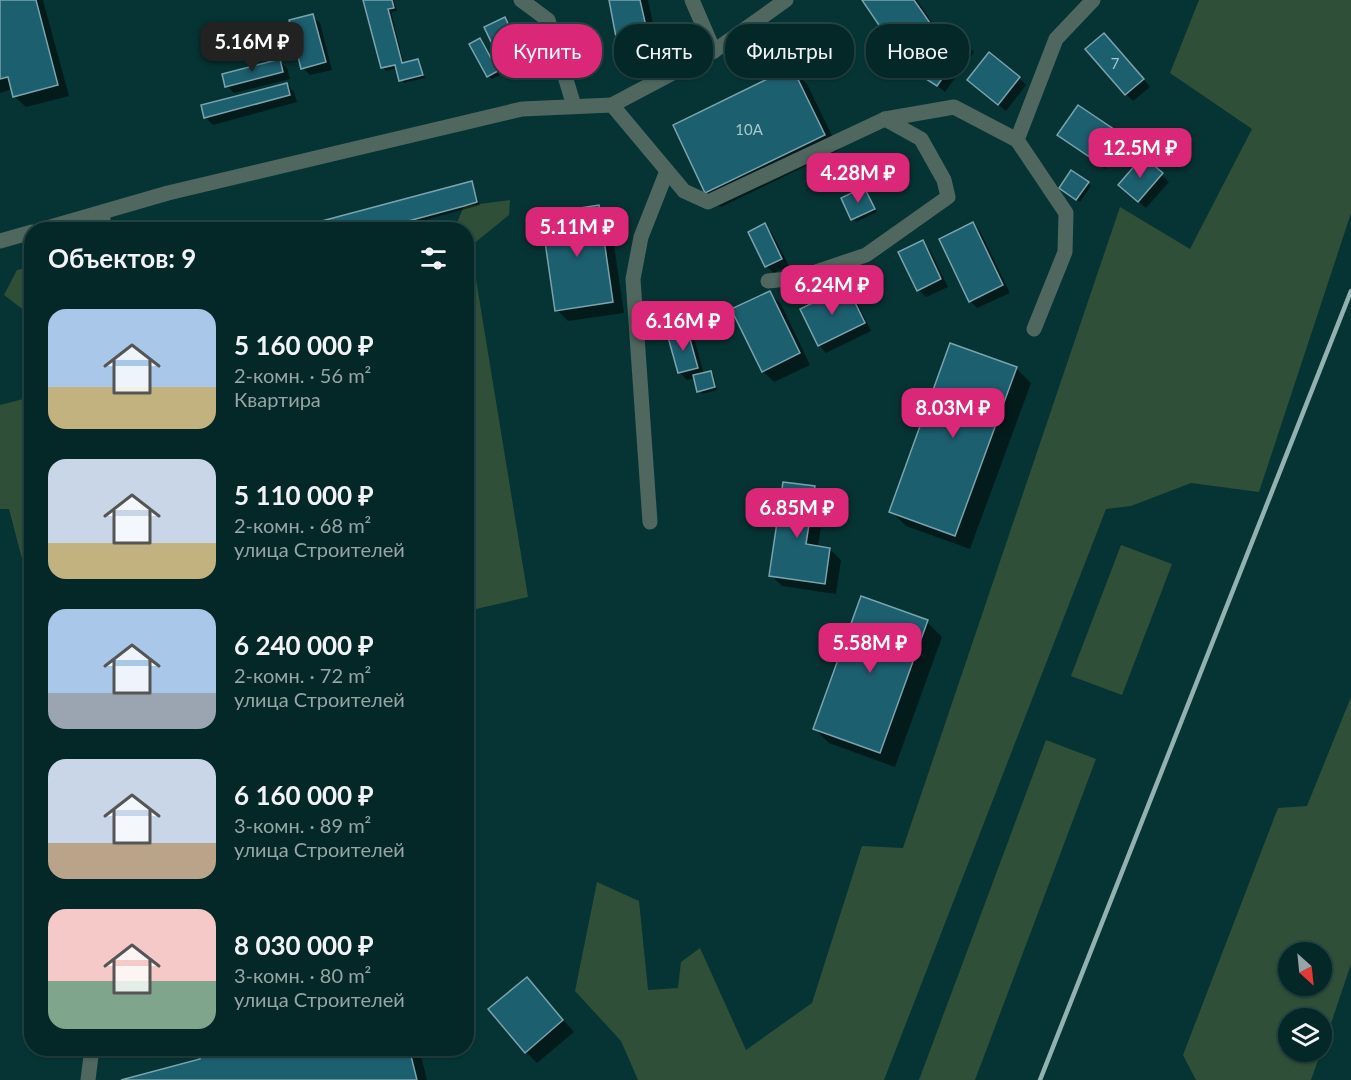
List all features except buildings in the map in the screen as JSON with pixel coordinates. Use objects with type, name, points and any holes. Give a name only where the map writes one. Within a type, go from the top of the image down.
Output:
[{"type":"street","points":[[521,0],[548,20],[574,106]]},
{"type":"street","points":[[692,0],[714,51]]},
{"type":"street","points":[[68,222],[168,192],[522,109],[612,105],[714,51],[786,0]]},
{"type":"street","points":[[1017,140],[1056,39],[1093,0]]},
{"type":"street","points":[[612,105],[684,191],[708,202],[885,119],[954,107],[1017,140],[1066,213],[1065,252],[1034,329]]},
{"type":"street","points":[[768,281],[798,279],[866,255],[948,197],[944,180],[921,139],[885,119]]},
{"type":"street","points":[[650,522],[633,279],[641,237],[667,171]]},
{"type":"street","points":[[103,212],[103,222]]},
{"type":"street","points":[[0,241],[24,234]]},
{"type":"street","points":[[88,1080],[91,1056]]},
{"type":"green space","points":[[1199,0],[1351,0],[1351,213],[1259,492],[1191,483],[1131,506],[1106,509],[884,1080],[638,1080],[621,1041],[575,991],[597,882],[639,901],[648,990],[678,988],[681,962],[700,948],[746,1050],[812,1003],[862,846],[903,848],[1120,207],[1190,249],[1252,129],[1170,73]]},
{"type":"green space","points":[[510,200],[509,215],[474,243],[474,222],[457,222],[464,206]]},
{"type":"green space","points":[[474,267],[528,597],[474,609]]},
{"type":"green space","points":[[24,268],[24,310],[4,295],[17,270]]},
{"type":"green space","points":[[24,399],[24,566],[9,509],[0,509],[0,405]]},
{"type":"green space","points":[[1121,545],[1172,564],[1122,695],[1071,676]]},
{"type":"green space","points":[[1351,697],[1351,964],[1332,1020],[1332,1008],[1278,1008],[1278,1062],[1317,1062],[1311,1080],[1196,1080],[1183,1055],[1278,808],[1307,806]]},
{"type":"green space","points":[[1046,740],[1096,759],[975,1080],[919,1080]]},
{"type":"railway","points":[[1040,1080],[1351,291]]}]
